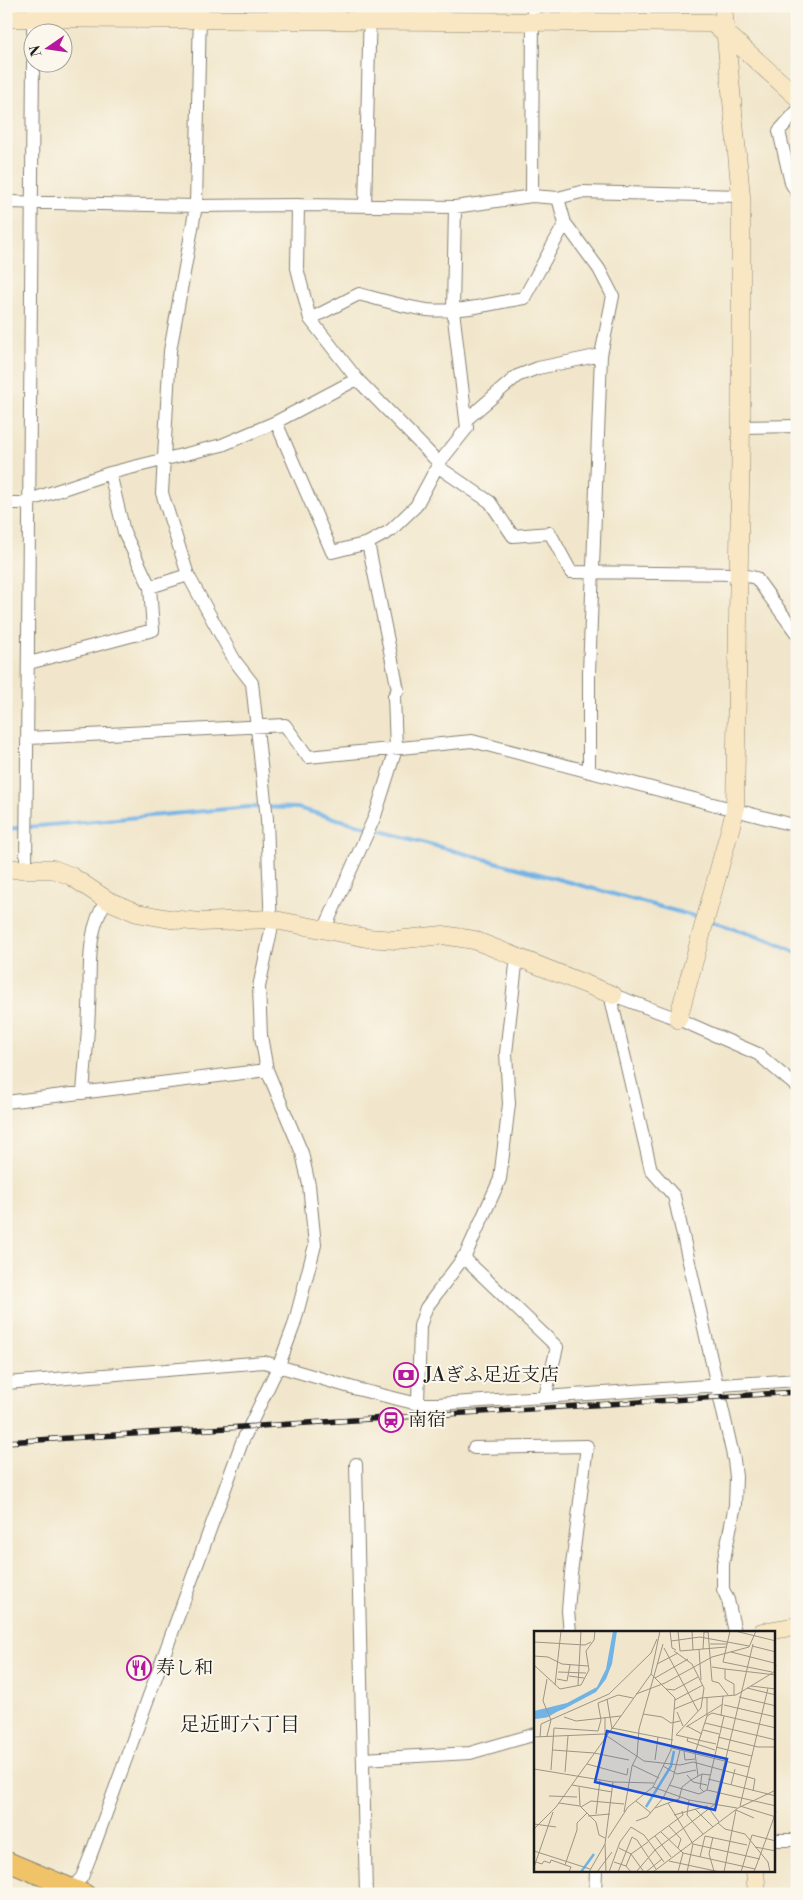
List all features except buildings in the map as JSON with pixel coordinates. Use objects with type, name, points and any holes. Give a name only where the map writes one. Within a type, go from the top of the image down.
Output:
[{"type":"main road","points":[[6,1862],[75,1892]]},
{"type":"street","points":[[678,1019],[735,811],[741,427],[741,196],[723,6]]},
{"type":"street","points":[[6,18],[34,19],[200,13],[532,14],[711,23],[725,32],[797,97]]},
{"type":"street","points":[[75,1892],[90,1857],[242,1442],[279,1365],[294,1325],[315,1246],[309,1185],[302,1153],[267,1070],[262,1036],[259,987],[271,931],[267,818],[252,683],[231,654],[188,575],[162,493],[170,351],[196,206],[200,13]]},
{"type":"street","points":[[365,206],[370,13]]},
{"type":"street","points":[[532,14],[532,196]]},
{"type":"street","points":[[26,869],[29,738],[33,72]]},
{"type":"street","points":[[797,111],[779,131],[791,183],[797,193]]},
{"type":"street","points":[[6,202],[455,208],[532,196],[558,198],[581,192],[741,196]]},
{"type":"street","points":[[558,198],[565,223],[599,270],[613,296],[601,355],[592,573],[589,772]]},
{"type":"street","points":[[298,205],[297,268],[310,319],[357,379],[438,464],[490,502],[513,536],[550,533],[571,572],[739,574],[756,578],[797,634]]},
{"type":"street","points":[[276,422],[332,552],[368,543],[390,531],[416,506],[438,464],[467,428],[453,310],[455,208]]},
{"type":"street","points":[[310,319],[359,294],[399,305],[429,310],[453,310],[524,298],[565,223]]},
{"type":"street","points":[[466,420],[517,376],[538,368],[601,355]]},
{"type":"street","points":[[6,503],[21,503],[110,474],[222,445],[276,422],[357,379]]},
{"type":"street","points":[[741,427],[797,426]]},
{"type":"street","points":[[29,663],[153,630],[150,587],[124,532],[110,474]]},
{"type":"street","points":[[324,930],[375,816],[396,749],[394,696],[398,690],[368,543]]},
{"type":"street","points":[[150,587],[188,575]]},
{"type":"street","points":[[29,738],[285,725],[308,757],[472,741],[797,826]]},
{"type":"street","points":[[6,869],[53,869],[71,876],[106,900],[137,913],[170,919],[201,922],[270,919],[386,940],[443,935],[474,940],[678,1019],[758,1054],[797,1087]]},
{"type":"street","points":[[84,1093],[89,1006],[89,958],[100,910],[106,900]]},
{"type":"street","points":[[418,1404],[420,1326],[426,1308],[464,1258],[500,1178],[509,1104],[506,1053],[519,957]]},
{"type":"street","points":[[613,995],[612,1003],[651,1170],[674,1196],[730,1442],[736,1477],[735,1505],[723,1564],[723,1589],[728,1600],[735,1631]]},
{"type":"street","points":[[6,1102],[267,1070]]},
{"type":"street","points":[[464,1258],[557,1347],[545,1397]]},
{"type":"street","points":[[6,1382],[264,1362],[357,1389],[418,1404],[797,1380]]},
{"type":"street","points":[[474,1448],[587,1446],[571,1573],[568,1611],[570,1631]]},
{"type":"street","points":[[356,1464],[366,1894]]},
{"type":"street","points":[[768,1631],[797,1626]]},
{"type":"street","points":[[363,1759],[470,1753],[534,1735]]},
{"type":"street","points":[[776,1840],[797,1840]]},
{"type":"street","points":[[595,1894],[596,1872]]},
{"type":"street","points":[[756,1872],[757,1894]]},
{"type":"waterway","points":[[6,829],[249,807],[297,808],[701,918]]},
{"type":"waterway","points":[[710,921],[771,941],[797,953]]},
{"type":"waterway","points":[[6,1892],[11,1894]]},
{"type":"railway","points":[[6,1442],[797,1392]]},
{"type":"place","name":"JAぎふ足近支店","points":[[406,1375]]},
{"type":"place","name":"南宿","points":[[391,1420]]},
{"type":"place","name":"寿し和","points":[[139,1668]]},
{"type":"district","name":"足近町六丁目","points":[[240,1725]]}]
